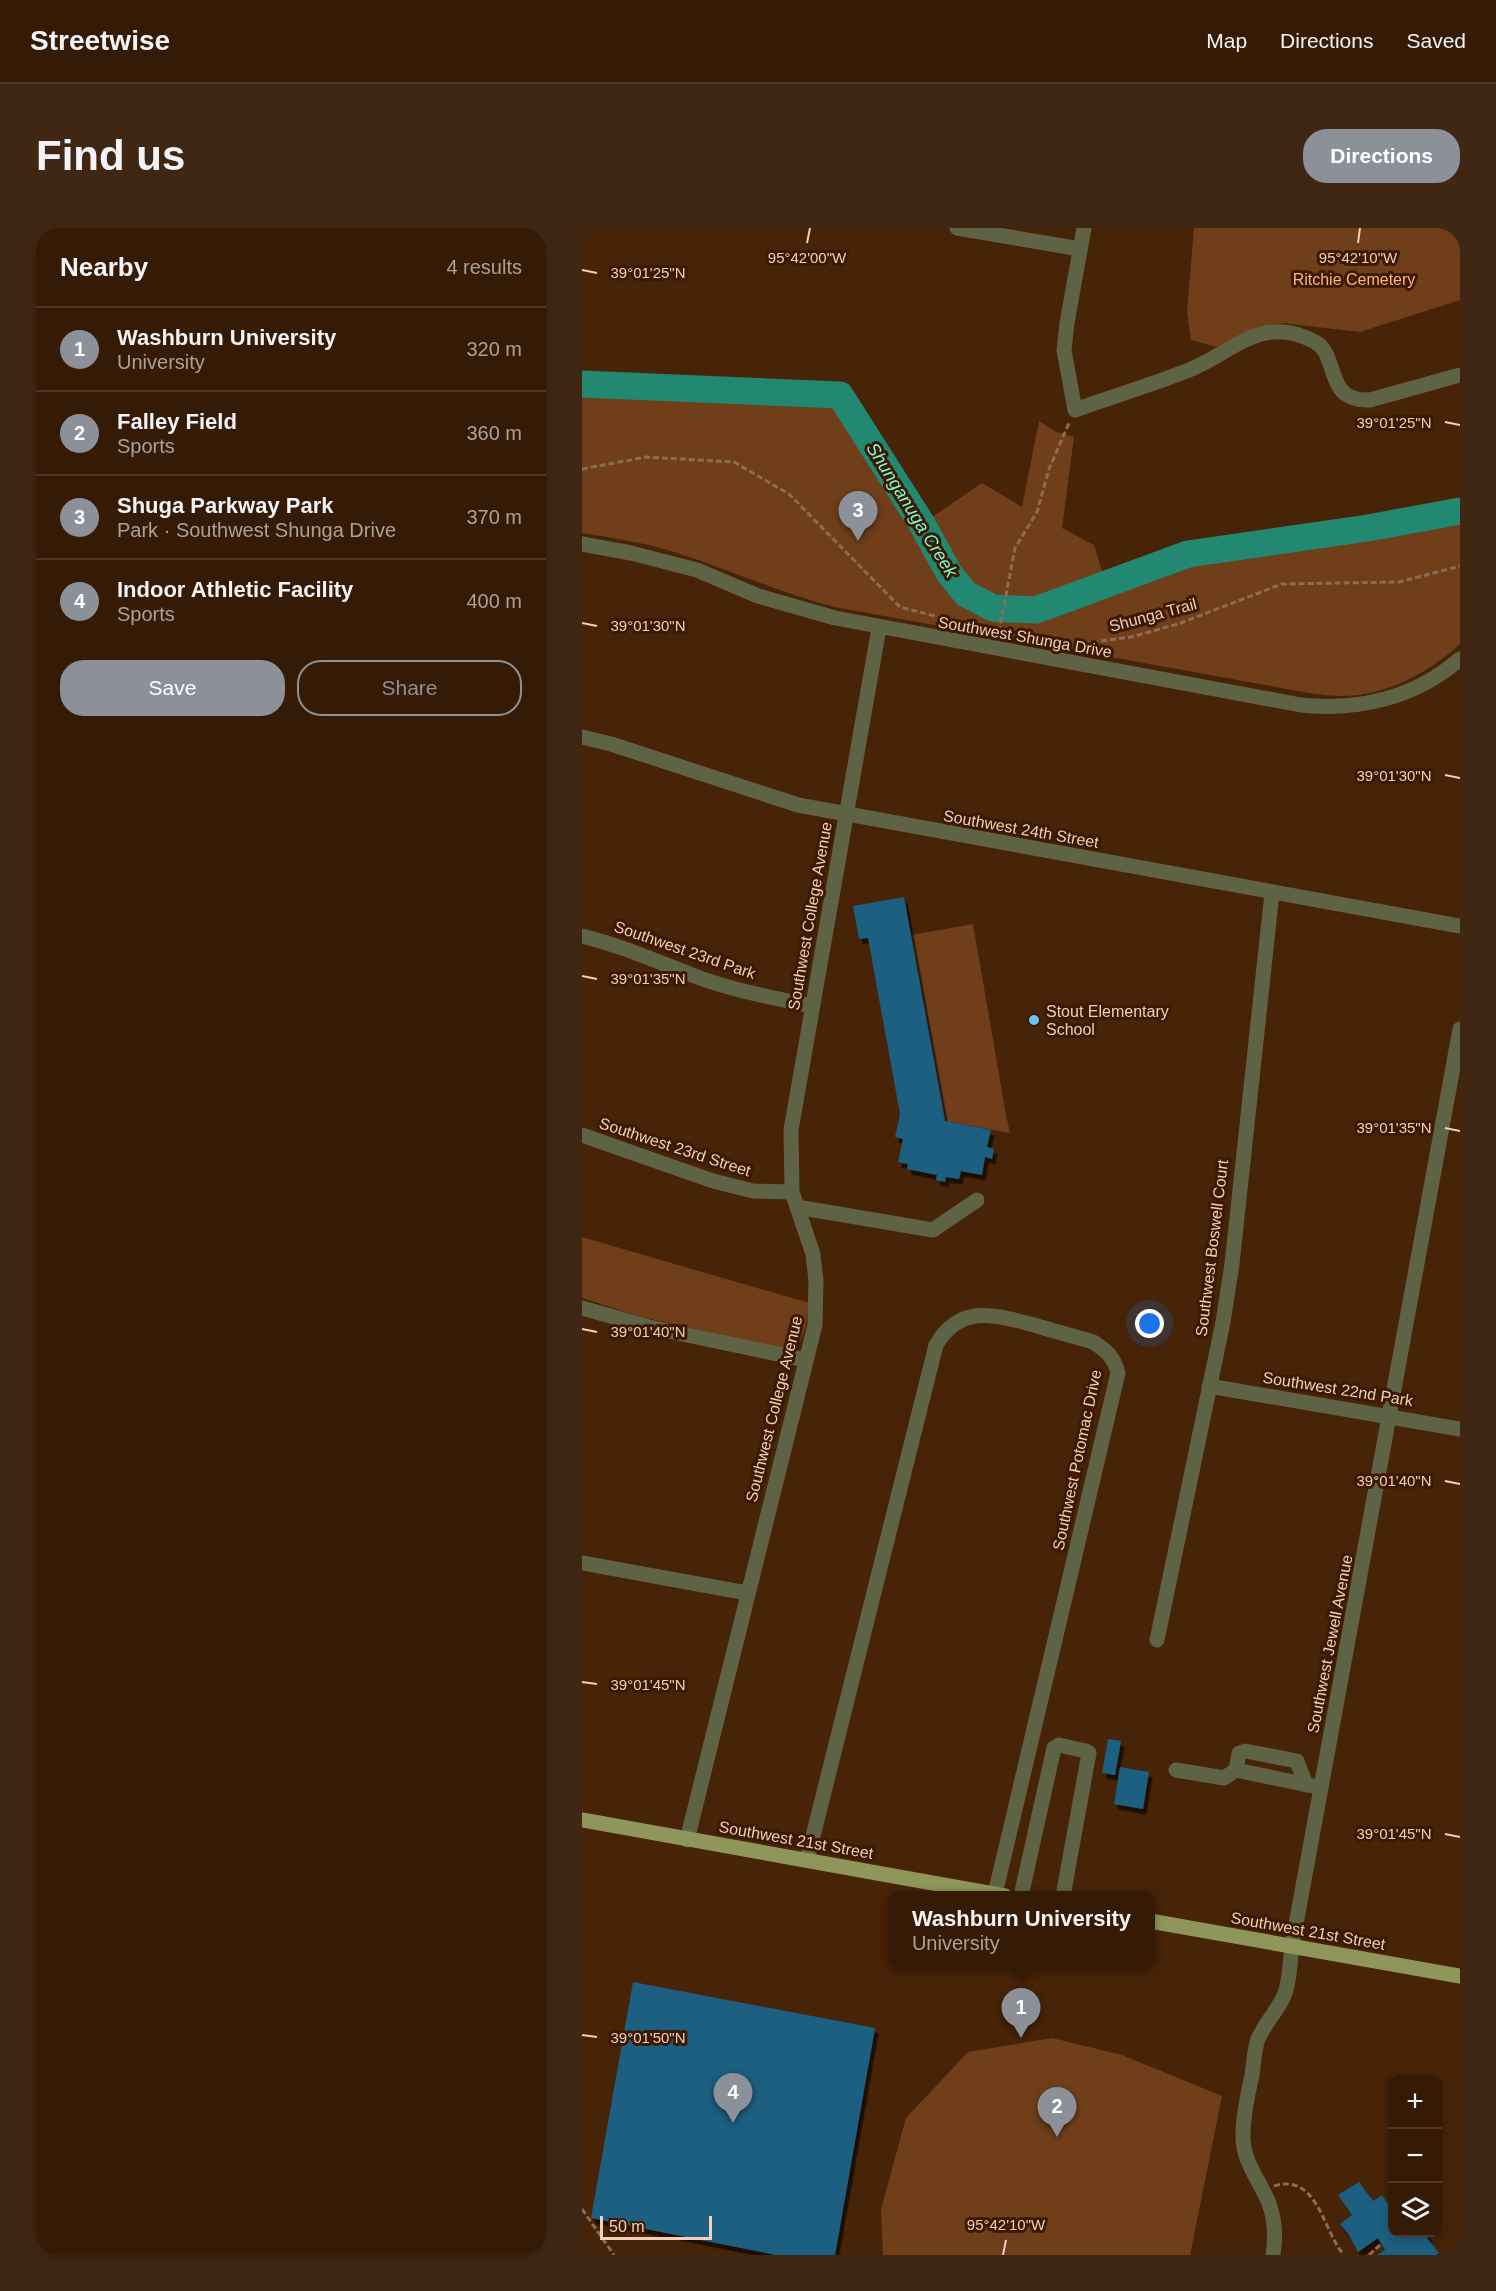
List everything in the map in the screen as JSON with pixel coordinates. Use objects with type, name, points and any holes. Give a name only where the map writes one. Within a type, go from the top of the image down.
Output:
[{"type":"main road","name":"Southwest 21st Street","points":[[582,1820],[978,1891]]},
{"type":"main road","name":"Southwest 21st Street","points":[[1155,1922],[1460,1976]]},
{"type":"street","points":[[957,228],[1080,249]]},
{"type":"street","points":[[1084,228],[1064,350],[1075,410],[1187,371],[1243,339],[1269,332],[1302,336],[1321,346],[1340,389],[1348,397],[1359,400],[1370,400],[1460,375]]},
{"type":"street","name":"Southwest Shunga Drive","points":[[582,544],[631,553],[697,570],[758,596],[794,608],[879,628],[1318,707],[1361,705],[1392,698],[1432,680],[1460,659]]},
{"type":"street","name":"Southwest College Avenue","points":[[687,1840],[815,1325],[816,1281],[813,1254],[795,1200],[791,1130],[879,628]]},
{"type":"street","name":"Southwest 24th Street","points":[[582,737],[611,744],[798,805],[1460,926]]},
{"type":"street","name":"Southwest Boswell Court","points":[[1157,1640],[1232,1264],[1272,893]]},
{"type":"street","name":"Southwest 23rd Park","points":[[582,936],[647,957],[700,978],[740,990],[812,1006]]},
{"type":"street","name":"Southwest Jewell Avenue","points":[[1273,2255],[1275,2233],[1273,2218],[1263,2192],[1252,2175],[1244,2149],[1244,2123],[1257,2043],[1287,1986],[1292,1946],[1460,1029]]},
{"type":"street","name":"Southwest 23rd Street","points":[[582,1135],[713,1181],[933,1230],[977,1200]]},
{"type":"street","points":[[582,1308],[650,1327],[806,1360]]},
{"type":"street","name":"Southwest Potomac Drive","points":[[807,1860],[936,1345],[946,1331],[960,1320],[977,1315],[998,1316],[1092,1341],[1111,1355],[1118,1373],[1001,1891]]},
{"type":"street","name":"Southwest 22nd Park","points":[[1209,1386],[1460,1428]]},
{"type":"street","points":[[582,1563],[747,1593]]},
{"type":"street","points":[[1022,1891],[1054,1748],[1059,1745],[1089,1753],[1064,1891]]},
{"type":"street","points":[[1236,1770],[1239,1753],[1245,1751],[1291,1759],[1297,1761],[1306,1785]]},
{"type":"street","points":[[1176,1770],[1224,1778],[1236,1770],[1322,1788]]},
{"type":"path","points":[[582,469],[646,457],[734,462],[789,494],[900,607],[999,631],[1015,548],[1037,512],[1049,469],[1075,410]]},
{"type":"path","name":"Shunga Trail","points":[[1010,634],[1057,642],[1086,643],[1131,637],[1178,624],[1282,584],[1399,582],[1460,566]]},
{"type":"path","points":[[1263,2192],[1277,2185],[1290,2183],[1303,2188],[1317,2205],[1344,2255]]},
{"type":"path","points":[[582,2209],[614,2255]]},
{"type":"path","points":[[1369,2255],[1381,2244]]},
{"type":"green space","name":"Ritchie Cemetery","points":[[1194,228],[1460,228],[1460,300],[1360,332],[1283,323],[1257,328],[1216,347],[1191,340],[1187,311]]},
{"type":"green space","points":[[582,384],[840,395],[922,524],[982,483],[1022,507],[1039,421],[1056,432],[1074,437],[1062,528],[1094,545],[1106,584],[1188,554],[1368,528],[1460,511],[1460,644],[1421,673],[1392,687],[1360,695],[1318,694],[835,607],[666,549],[582,533]]},
{"type":"green space","points":[[973,924],[1010,1133],[945,1121],[911,935]]},
{"type":"green space","points":[[582,1237],[809,1303],[802,1337],[795,1347],[782,1349],[642,1317],[582,1298]]},
{"type":"green space","points":[[1052,2038],[1122,2055],[1222,2096],[1190,2255],[883,2255],[881,2209],[906,2118],[968,2052]]},
{"type":"building","points":[[904,897],[945,1121],[991,1130],[987,1147],[994,1149],[992,1159],[985,1157],[982,1175],[961,1171],[959,1179],[946,1177],[945,1182],[936,1180],[937,1175],[907,1169],[908,1164],[898,1162],[903,1139],[895,1137],[900,1114],[868,938],[859,939],[853,906]]},
{"type":"building","points":[[1108,1739],[1121,1741],[1115,1775],[1102,1773]]},
{"type":"building","points":[[1120,1767],[1149,1772],[1143,1809],[1114,1804]]},
{"type":"building","points":[[633,1982],[875,2028],[835,2255],[776,2255],[591,2218]]},
{"type":"building","points":[[1359,2182],[1373,2201],[1382,2195],[1388,2204],[1388,2237],[1429,2237],[1427,2238],[1439,2253],[1436,2255],[1377,2255],[1385,2250],[1378,2238],[1358,2252],[1340,2224],[1352,2215],[1338,2195]]},
{"type":"waterway","name":"Shunganuga Creek","points":[[582,384],[840,395],[922,524],[949,573],[966,594],[993,608],[1036,610],[1188,554],[1368,528],[1460,511]]},
{"type":"place","name":"Shuga Parkway Park","points":[[858,541]]},
{"type":"place","name":"Stout Elementary School","points":[[1034,1020]]},
{"type":"place","name":"Washburn University","points":[[1021,2038]]},
{"type":"place","name":"Indoor Athletic Facility","points":[[733,2123]]},
{"type":"place","name":"Falley Field","points":[[1057,2137]]}]
